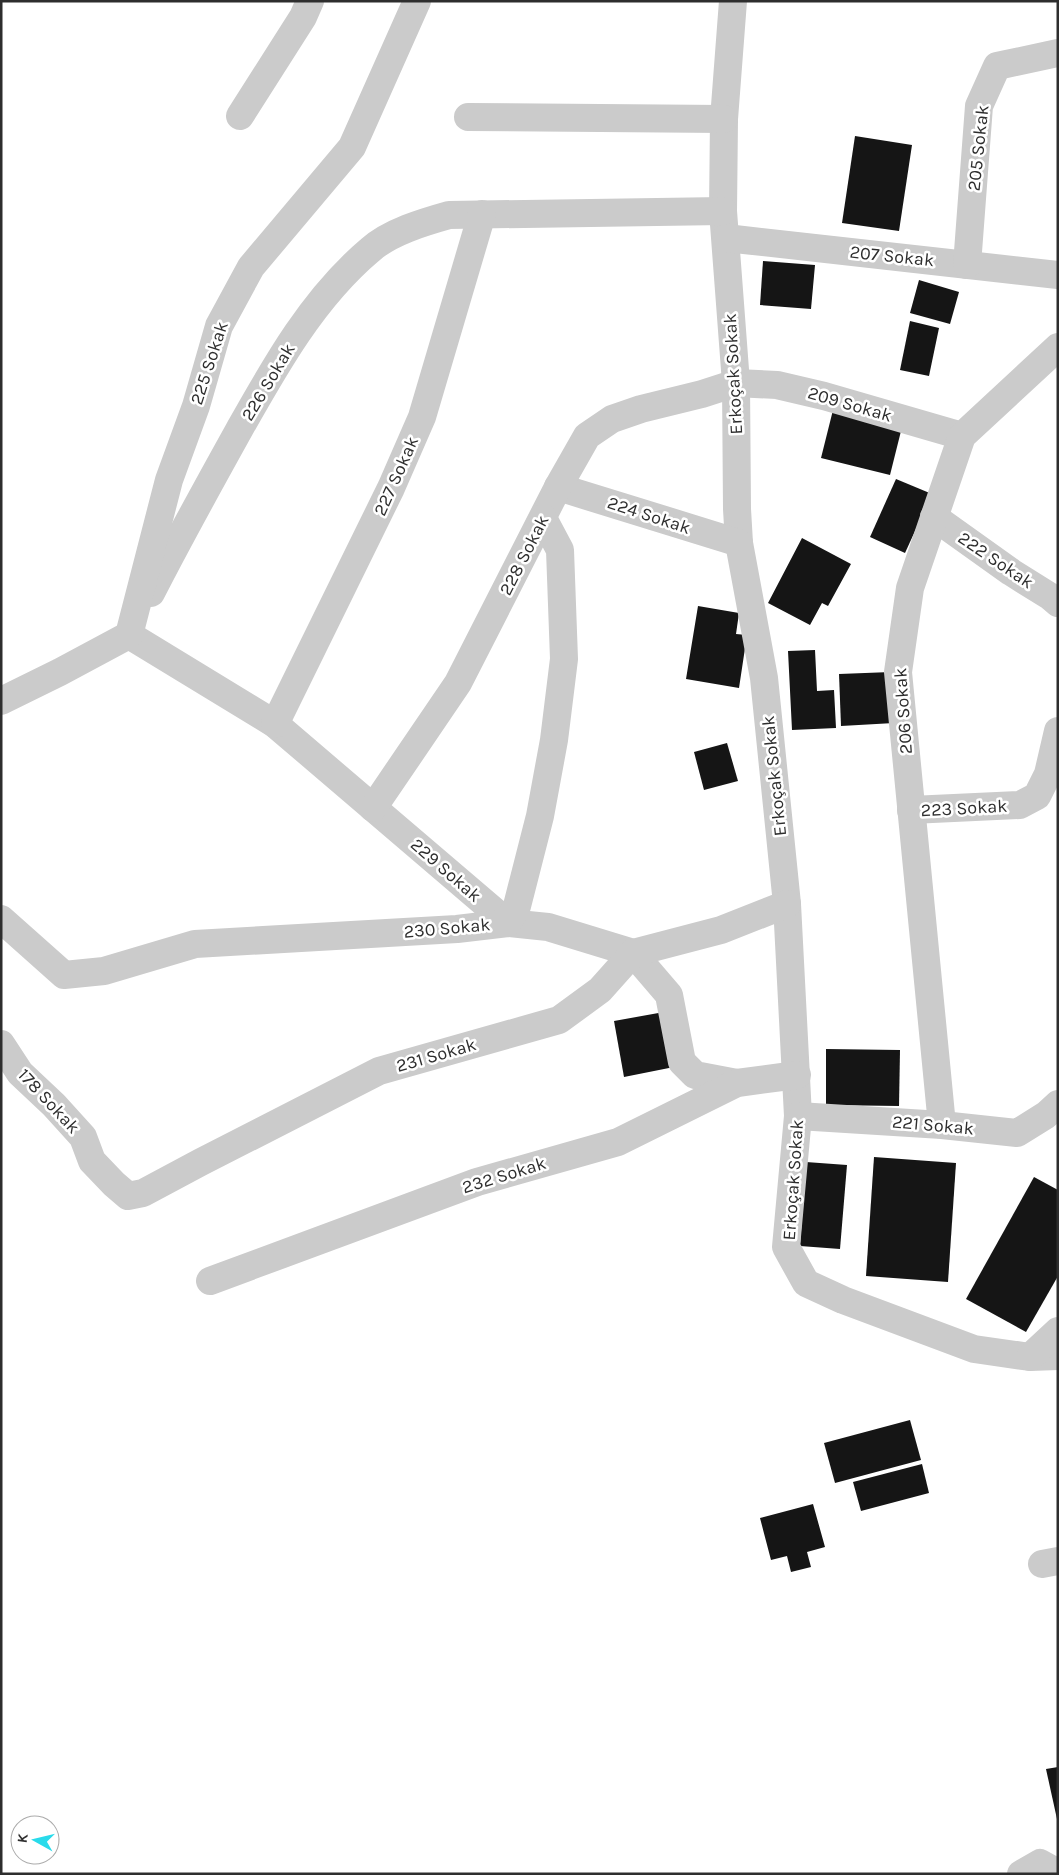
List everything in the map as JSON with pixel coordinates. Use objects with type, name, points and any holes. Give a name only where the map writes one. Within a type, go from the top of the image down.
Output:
[{"type":"street","points":[[240,116],[303,17],[310,1]]},
{"type":"street","name":"225 Sokak","points":[[129,635],[169,480],[196,406],[219,326],[251,267],[352,147],[417,1]]},
{"type":"street","name":"Erkoçak Sokak","points":[[733,1],[724,118],[723,211],[736,383],[737,509],[740,543],[764,678],[787,904],[798,1116],[786,1247],[806,1283],[843,1300],[974,1349],[1030,1357],[1058,1356]]},
{"type":"street","name":"205 Sokak","points":[[967,265],[979,106],[997,66],[1058,53]]},
{"type":"street","points":[[468,117],[724,118]]},
{"type":"street","points":[[482,214],[723,211]]},
{"type":"street","name":"226 Sokak","points":[[129,635],[188,521],[274,369],[327,291],[371,248],[411,226],[449,215],[482,214]]},
{"type":"street","name":"227 Sokak","points":[[275,724],[391,488],[422,417],[482,214]]},
{"type":"street","name":"207 Sokak","points":[[726,238],[1058,275]]},
{"type":"street","name":"206 Sokak","points":[[942,1125],[898,672],[910,588],[962,436],[1058,347]]},
{"type":"street","name":"209 Sokak","points":[[736,383],[776,385],[824,396],[962,436]]},
{"type":"street","name":"228 Sokak","points":[[373,808],[458,684],[558,487],[587,436],[612,420],[641,409],[702,394],[736,383]]},
{"type":"street","name":"224 Sokak","points":[[558,487],[740,543]]},
{"type":"street","name":"222 Sokak","points":[[934,517],[1051,597],[1058,604]]},
{"type":"street","name":"230 Sokak","points":[[1,920],[64,975],[104,971],[195,944],[456,929],[508,923],[517,906],[540,816],[554,740],[564,659],[560,550],[543,518]]},
{"type":"street","points":[[1,701],[129,635]]},
{"type":"street","name":"229 Sokak","points":[[129,635],[275,724],[508,923]]},
{"type":"street","name":"223 Sokak","points":[[911,810],[1020,805],[1037,796],[1048,774],[1058,731]]},
{"type":"street","points":[[508,923],[548,927],[633,953],[721,930],[787,904]]},
{"type":"street","points":[[633,953],[669,995],[682,1062],[695,1075],[736,1083]]},
{"type":"street","name":"231 Sokak","points":[[92,1161],[128,1196],[144,1193],[200,1162],[379,1071],[559,1020],[600,990],[633,953]]},
{"type":"street","name":"178 Sokak","points":[[1,1044],[20,1073],[54,1104],[83,1136],[92,1161]]},
{"type":"street","name":"232 Sokak","points":[[210,1281],[477,1182],[618,1142],[736,1083],[797,1075]]},
{"type":"street","name":"221 Sokak","points":[[798,1116],[942,1125],[1017,1133],[1046,1115],[1058,1104]]},
{"type":"street","points":[[1030,1357],[1058,1331]]},
{"type":"street","points":[[1021,1874],[1040,1863],[1058,1873]]},
{"type":"building","points":[[855,136],[912,145],[899,231],[842,223]]},
{"type":"building","points":[[763,261],[815,265],[811,309],[760,305]]},
{"type":"building","points":[[919,280],[959,292],[950,324],[910,313]]},
{"type":"building","points":[[910,321],[939,328],[929,376],[900,370]]},
{"type":"building","points":[[834,406],[903,423],[890,475],[821,458]]},
{"type":"building","points":[[896,479],[932,494],[905,553],[870,537]]},
{"type":"building","points":[[802,538],[851,564],[828,606],[822,603],[810,625],[768,603]]},
{"type":"building","points":[[698,606],[739,613],[736,634],[747,635],[739,688],[686,679]]},
{"type":"building","points":[[815,650],[817,691],[834,690],[836,728],[792,730],[788,651]]},
{"type":"building","points":[[891,672],[894,723],[841,726],[839,674]]},
{"type":"building","points":[[727,743],[738,781],[704,790],[694,752]]},
{"type":"building","points":[[664,1012],[674,1067],[624,1077],[614,1021]]},
{"type":"building","points":[[826,1049],[900,1050],[899,1106],[826,1105]]},
{"type":"building","points":[[874,1157],[956,1163],[948,1282],[866,1276]]},
{"type":"building","points":[[806,1162],[847,1165],[840,1249],[800,1246]]},
{"type":"building","points":[[1034,1177],[1058,1190],[1058,1276],[1026,1332],[966,1299]]},
{"type":"building","points":[[910,1420],[921,1460],[835,1483],[824,1443]]},
{"type":"building","points":[[922,1464],[929,1493],[861,1511],[853,1482]]},
{"type":"building","points":[[813,1504],[825,1547],[807,1552],[811,1567],[791,1572],[787,1556],[771,1560],[760,1518]]},
{"type":"building","points":[[1058,1767],[1058,1818],[1057,1819],[1046,1769]]}]
